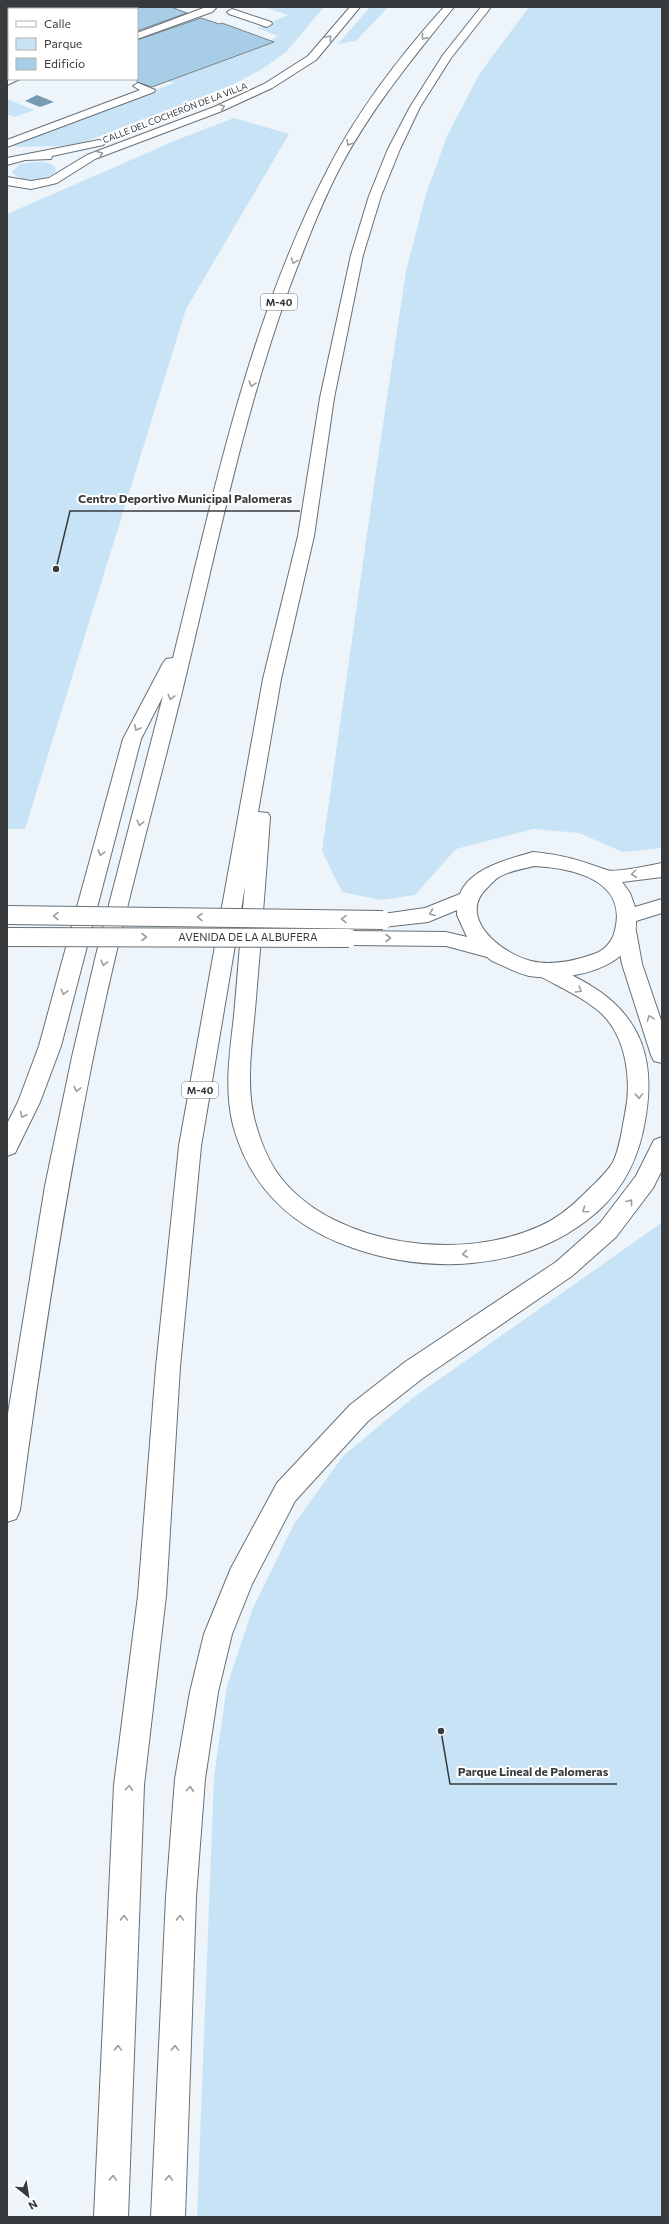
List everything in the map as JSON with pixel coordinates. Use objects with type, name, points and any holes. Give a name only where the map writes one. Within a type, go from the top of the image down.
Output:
[{"type":"main road","points":[[138,36],[209,10],[212,7]]},
{"type":"main road","name":"CALLE DEL COCHERÓN DE LA VILLA","points":[[43,184],[53,181],[91,157],[218,109],[262,89],[290,74],[312,58],[355,7]]},
{"type":"main road","name":"M-40","points":[[7,1510],[23,1390],[61,1163],[96,995],[188,632],[262,350],[296,256],[324,189],[343,153],[406,59],[449,7]]},
{"type":"main road","name":"M-40","points":[[111,2217],[129,1785],[152,1596],[168,1367],[190,1146],[272,679],[306,536],[327,398],[357,255],[376,196],[394,149],[415,107],[447,57],[486,7]]},
{"type":"main road","points":[[232,12],[267,24]]},
{"type":"main road","name":"CALLE DEL COCHERÓN DE LA VILLA","points":[[8,161],[81,148],[142,127],[238,89],[282,64]]},
{"type":"main road","points":[[7,144],[150,90],[138,86]]},
{"type":"main road","points":[[32,156],[60,160],[65,164],[66,172]]},
{"type":"main road","points":[[7,181],[19,184],[43,184]]},
{"type":"main road","points":[[10,195],[43,184]]},
{"type":"main road","points":[[7,1147],[29,1102],[50,1046],[132,739],[188,632]]},
{"type":"main road","points":[[272,679],[240,1056],[239,1104],[247,1139],[274,1186],[306,1215],[340,1234],[391,1251],[439,1256],[504,1249],[556,1230],[591,1205],[623,1165],[639,1104],[638,1076],[630,1039],[614,1013],[592,997],[546,970]]},
{"type":"main road","points":[[662,906],[626,924],[619,945],[606,958],[588,966],[574,969],[546,970],[506,961],[488,950],[475,936],[468,924],[466,910],[468,898],[475,884],[489,872],[510,863],[533,859],[561,861],[585,867],[605,878],[617,888],[625,900],[626,924],[632,964],[662,1055]]},
{"type":"main road","points":[[605,878],[662,870]]},
{"type":"main road","name":"AVENIDA DE LA ALBUFERA","points":[[7,915],[383,920],[428,915],[468,898]]},
{"type":"main road","name":"AVENIDA DE LA ALBUFERA","points":[[7,937],[446,939],[488,950]]},
{"type":"main road","points":[[168,2217],[181,1897],[190,1779],[206,1685],[218,1634],[241,1577],[286,1492],[359,1413],[414,1370],[564,1269],[608,1230],[645,1182],[662,1146]]},
{"type":"green space","points":[[263,7],[324,7],[286,52],[264,68],[232,85],[84,142],[63,146],[15,147],[12,145],[174,83],[168,81],[261,46],[278,36],[257,28],[288,15]]},
{"type":"green space","points":[[370,7],[388,7],[356,41],[338,44]]},
{"type":"green space","points":[[529,7],[662,7],[662,848],[623,852],[579,833],[533,829],[456,849],[415,895],[381,900],[342,892],[322,851],[406,271],[426,194],[447,136],[480,73]]},
{"type":"green space","points":[[7,99],[34,110],[15,117],[7,114]]},
{"type":"green space","points":[[234,118],[289,134],[186,309],[25,829],[7,829],[7,214],[179,139]]},
{"type":"green space","points":[[44,162],[53,165],[56,171],[47,177],[34,180],[21,178],[12,172],[20,164]]},
{"type":"green space","points":[[662,1218],[662,2217],[197,2217],[214,1777],[227,1686],[253,1608],[294,1524],[343,1456],[414,1397],[660,1224]]},
{"type":"shaded area","points":[[37,95],[54,102],[40,107],[25,101]]},
{"type":"building","points":[[171,7],[187,13],[138,31],[137,8]]},
{"type":"building","points":[[201,18],[219,24],[222,23],[274,42],[152,87],[137,82],[138,40]]},
{"type":"place","name":"Centro Deportivo Municipal Palomeras","points":[[56,569]]},
{"type":"place","name":"Parque Lineal de Palomeras","points":[[441,1731]]}]
